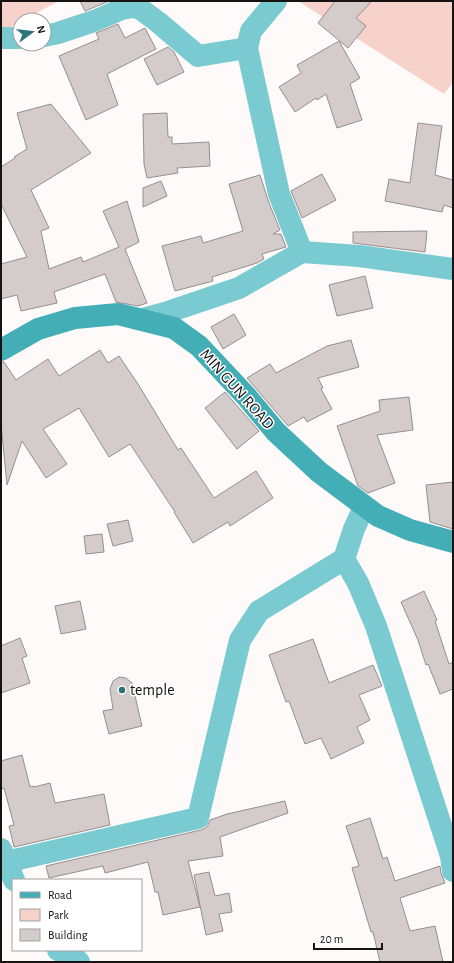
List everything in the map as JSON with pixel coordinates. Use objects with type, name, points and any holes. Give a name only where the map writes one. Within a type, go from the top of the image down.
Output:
[{"type":"street","points":[[276,1],[251,31],[247,48],[279,194],[302,252]]},
{"type":"street","points":[[52,34],[94,21],[122,9],[132,7],[139,8],[158,22],[198,56],[247,48]]},
{"type":"street","points":[[1,38],[12,38]]},
{"type":"street","points":[[142,319],[168,312],[239,288],[302,252],[387,259],[453,269]]},
{"type":"street","name":"MIN GUN ROAD","points":[[1,350],[38,329],[75,318],[118,314],[174,328],[199,346],[246,396],[276,432],[319,472],[364,507],[378,516],[410,530],[453,542]]},
{"type":"street","points":[[6,863],[198,818],[240,640],[259,611],[344,559],[354,529],[364,507]]},
{"type":"street","points":[[344,559],[358,583],[376,626],[451,856],[453,872]]},
{"type":"street","points":[[60,951],[76,958],[79,962]]},
{"type":"green space","points":[[1,1],[59,1],[38,12],[12,12],[12,26],[1,32]]},
{"type":"green space","points":[[298,1],[453,1],[453,82],[444,94]]},
{"type":"building","points":[[80,1],[106,1],[107,2],[85,11]]},
{"type":"building","points":[[335,1],[372,1],[356,18],[366,26],[348,48],[318,23]]},
{"type":"building","points":[[118,24],[125,38],[145,28],[156,49],[107,74],[118,105],[86,120],[59,56],[99,39],[96,33]]},
{"type":"building","points":[[339,41],[360,78],[350,84],[362,120],[337,128],[326,94],[317,100],[316,98],[295,112],[279,87],[301,73],[297,65]]},
{"type":"building","points":[[168,47],[174,52],[184,72],[157,85],[144,59]]},
{"type":"building","points":[[51,104],[91,153],[31,190],[49,228],[41,231],[49,269],[81,257],[83,262],[119,247],[103,211],[127,201],[139,242],[125,249],[147,303],[138,306],[116,302],[105,274],[54,292],[57,303],[21,311],[17,295],[1,299],[1,264],[27,257],[1,204],[1,167],[27,149],[17,113]]},
{"type":"building","points":[[167,113],[168,137],[172,137],[172,144],[209,142],[210,166],[177,168],[178,173],[147,178],[144,164],[143,114]]},
{"type":"building","points":[[418,123],[442,126],[435,175],[453,180],[453,208],[444,205],[442,212],[385,201],[389,179],[410,183]]},
{"type":"building","points":[[322,174],[336,200],[302,218],[291,191]]},
{"type":"building","points":[[260,175],[280,230],[273,234],[281,234],[286,247],[262,254],[264,259],[257,263],[212,277],[213,281],[175,291],[162,246],[201,236],[203,243],[243,231],[229,184]]},
{"type":"building","points":[[161,181],[167,196],[143,207],[143,188]]},
{"type":"building","points":[[427,231],[425,252],[353,243],[353,232]]},
{"type":"building","points":[[365,276],[373,308],[337,316],[329,285]]},
{"type":"building","points":[[234,314],[246,335],[223,349],[211,327]]},
{"type":"building","points":[[351,340],[359,367],[318,378],[323,388],[321,389],[332,409],[307,422],[304,417],[288,426],[247,378],[270,364],[276,373],[327,346]]},
{"type":"building","points":[[100,350],[108,363],[119,356],[138,384],[178,450],[181,448],[214,498],[256,471],[273,498],[230,526],[228,522],[193,543],[175,512],[130,444],[109,457],[79,408],[43,429],[67,464],[46,478],[22,441],[7,485],[1,424],[1,362],[4,362],[16,380],[48,359],[59,376]]},
{"type":"building","points":[[225,392],[259,431],[237,449],[205,408]]},
{"type":"building","points":[[409,397],[413,430],[377,435],[395,483],[368,493],[358,486],[337,426],[380,411],[379,400]]},
{"type":"building","points":[[453,482],[453,529],[430,522],[426,485]]},
{"type":"building","points":[[128,520],[133,541],[113,546],[107,524]]},
{"type":"building","points":[[102,534],[104,552],[86,554],[84,536]]},
{"type":"building","points":[[424,591],[437,620],[435,621],[449,664],[453,662],[453,689],[440,694],[428,664],[426,665],[418,640],[401,602]]},
{"type":"building","points":[[80,601],[86,629],[61,634],[55,606]]},
{"type":"building","points":[[20,638],[27,656],[22,658],[30,683],[1,693],[1,646]]},
{"type":"building","points":[[313,639],[329,683],[373,665],[382,686],[359,695],[370,720],[357,727],[364,743],[331,759],[321,738],[305,744],[289,701],[286,702],[269,655]]},
{"type":"building","points":[[119,677],[126,678],[132,683],[142,726],[109,734],[103,711],[113,709],[110,689],[113,681]]},
{"type":"building","points":[[22,755],[30,787],[50,783],[55,803],[104,794],[110,825],[14,847],[9,826],[14,825],[4,788],[1,789],[1,761]]},
{"type":"building","points":[[285,801],[288,813],[220,837],[223,856],[188,861],[200,907],[163,915],[158,892],[155,892],[148,862],[105,873],[103,866],[49,878],[46,866],[201,830],[207,827],[210,820],[227,814]]},
{"type":"building","points":[[370,818],[383,859],[387,857],[395,881],[440,866],[445,883],[400,898],[410,931],[435,926],[443,962],[380,962],[373,932],[371,932],[352,868],[359,866],[346,826]]},
{"type":"building","points":[[209,872],[215,896],[229,893],[232,912],[219,914],[223,931],[206,935],[194,875]]},
{"type":"place","name":"temple","points":[[122,690]]}]
